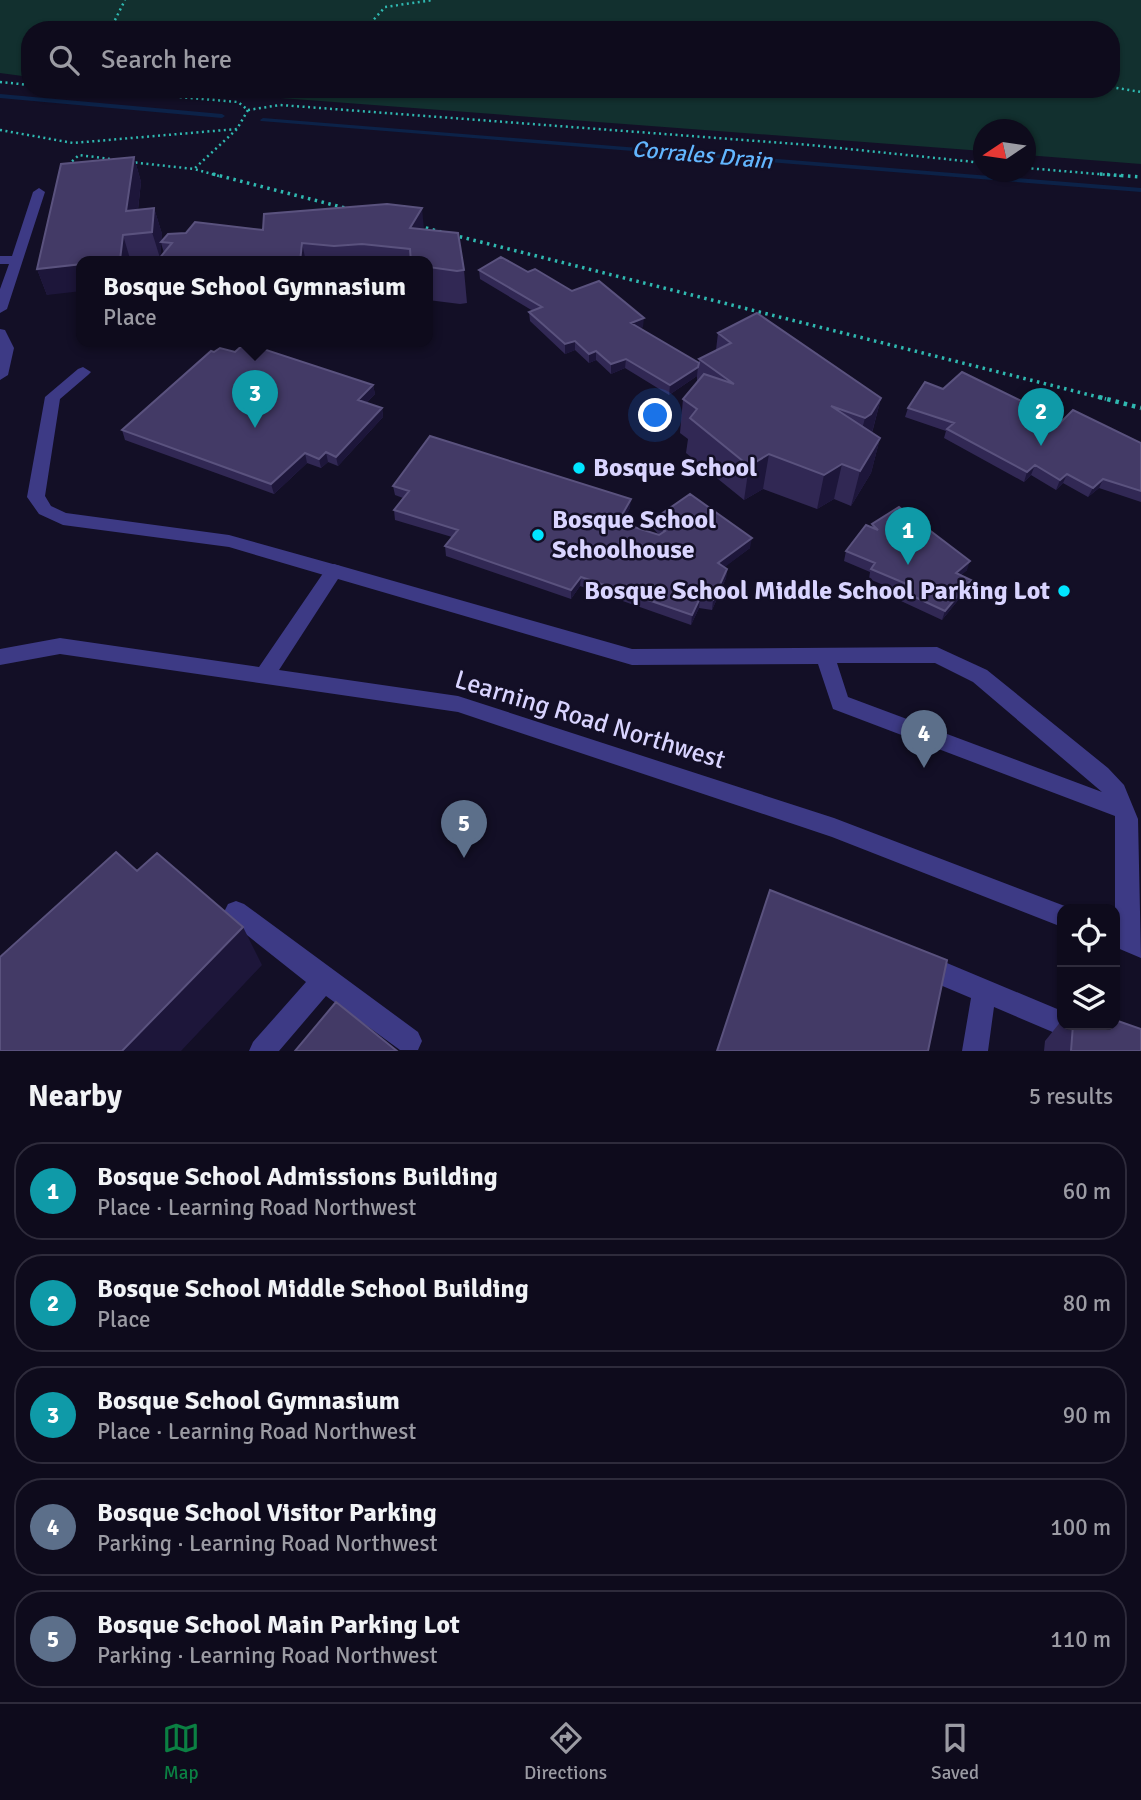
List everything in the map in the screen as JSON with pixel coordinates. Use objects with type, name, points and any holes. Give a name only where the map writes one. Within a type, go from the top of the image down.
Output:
[{"type":"street","points":[[0,309],[39,192]]},
{"type":"street","points":[[0,260],[17,260]]},
{"type":"street","points":[[0,333],[7,348],[0,375]]},
{"type":"street","points":[[83,372],[53,397],[36,497],[45,510],[63,519],[229,541],[632,657],[937,655],[980,676],[1100,775],[1116,792],[1125,810],[1128,838],[1128,941]]},
{"type":"street","points":[[264,676],[334,571]]},
{"type":"street","name":"Learning Road Northwest","points":[[0,657],[60,646],[458,704],[834,828],[1057,914]]},
{"type":"street","points":[[825,656],[840,703],[1125,810]]},
{"type":"street","points":[[236,912],[324,980],[410,1041]]},
{"type":"street","points":[[896,954],[1057,1021]]},
{"type":"street","points":[[262,1051],[324,980]]},
{"type":"street","points":[[975,1051],[984,991]]},
{"type":"path","points":[[115,21],[125,0]]},
{"type":"path","points":[[372,21],[384,7],[433,0]]},
{"type":"path","points":[[0,82],[21,84]]},
{"type":"path","points":[[1120,88],[1141,92]]},
{"type":"path","points":[[187,98],[238,102],[248,110],[280,105],[810,145],[973,162]]},
{"type":"path","points":[[194,169],[237,130],[248,110]]},
{"type":"path","points":[[0,130],[73,143],[237,130]]},
{"type":"path","points":[[39,192],[79,155],[194,169],[356,210]]},
{"type":"path","points":[[1036,169],[1141,177]]},
{"type":"path","points":[[410,224],[1141,408]]},
{"type":"green space","points":[[0,0],[1141,0],[1141,164],[1036,156],[1036,119],[973,119],[973,150],[281,98],[1120,98],[1120,21],[21,21],[21,76],[0,73]]},
{"type":"building","points":[[134,157],[126,211],[154,208],[152,232],[123,235],[120,256],[76,256],[76,265],[37,269],[61,164]]},
{"type":"building","points":[[387,204],[422,208],[410,228],[458,233],[464,270],[433,268],[433,256],[411,256],[410,249],[362,244],[334,246],[302,243],[301,256],[161,256],[172,243],[161,242],[168,234],[186,233],[195,222],[263,230],[264,214]]},
{"type":"building","points":[[501,257],[528,272],[535,269],[572,291],[599,281],[644,318],[631,323],[699,363],[698,367],[670,385],[626,359],[611,364],[596,351],[589,354],[575,341],[565,344],[529,312],[542,307],[479,270]]},
{"type":"building","points":[[757,313],[881,398],[871,414],[865,418],[831,406],[880,438],[860,471],[842,464],[824,475],[769,454],[749,466],[690,418],[697,409],[683,399],[704,374],[734,384],[699,359],[731,343],[718,333]]},
{"type":"building","points":[[241,347],[257,347],[373,385],[358,400],[382,408],[336,457],[326,452],[319,459],[305,453],[271,484],[122,430],[211,351],[220,348],[235,352]]},
{"type":"building","points":[[962,372],[1040,410],[1031,419],[1055,428],[1073,410],[1141,443],[1141,491],[1103,479],[1093,488],[1067,474],[1060,480],[1035,465],[1027,472],[947,429],[954,423],[908,408],[925,382],[943,389]]},
{"type":"building","name":"Bosque School Schoolhouse","points":[[430,436],[631,499],[618,522],[659,535],[665,531],[654,519],[690,494],[752,538],[718,563],[727,569],[713,600],[700,598],[692,615],[581,577],[571,590],[445,546],[458,530],[394,510],[409,491],[393,486]]},
{"type":"building","points":[[899,507],[970,561],[956,573],[971,580],[945,611],[904,592],[909,585],[871,569],[875,563],[846,551],[866,525],[878,530],[872,524]]},
{"type":"building","points":[[116,852],[137,871],[157,853],[243,927],[122,1051],[0,1051],[0,957]]},
{"type":"building","points":[[770,890],[947,960],[928,1051],[717,1051]]},
{"type":"building","points":[[336,1002],[397,1051],[295,1051]]},
{"type":"building","points":[[1120,1022],[1141,1029],[1141,1051],[1071,1051],[1073,1030],[1120,1030]]},
{"type":"waterway","name":"Corrales Drain","points":[[0,96],[21,98]]},
{"type":"waterway","name":"Corrales Drain","points":[[22,98],[222,116]]},
{"type":"waterway","name":"Corrales Drain","points":[[263,120],[1141,190]]},
{"type":"place","name":"Bosque School Gymnasium","points":[[255,428]]},
{"type":"place","name":"Bosque School Middle School Building","points":[[1041,446]]},
{"type":"place","name":"Bosque School","points":[[579,468]]},
{"type":"place","name":"Bosque School Schoolhouse","points":[[538,535]]},
{"type":"place","name":"Bosque School Admissions Building","points":[[908,565]]},
{"type":"place","name":"Bosque School Middle School Parking Lot","points":[[1064,591]]},
{"type":"place","name":"Bosque School Visitor Parking","points":[[924,768]]},
{"type":"place","name":"Bosque School Main Parking Lot","points":[[464,858]]}]
